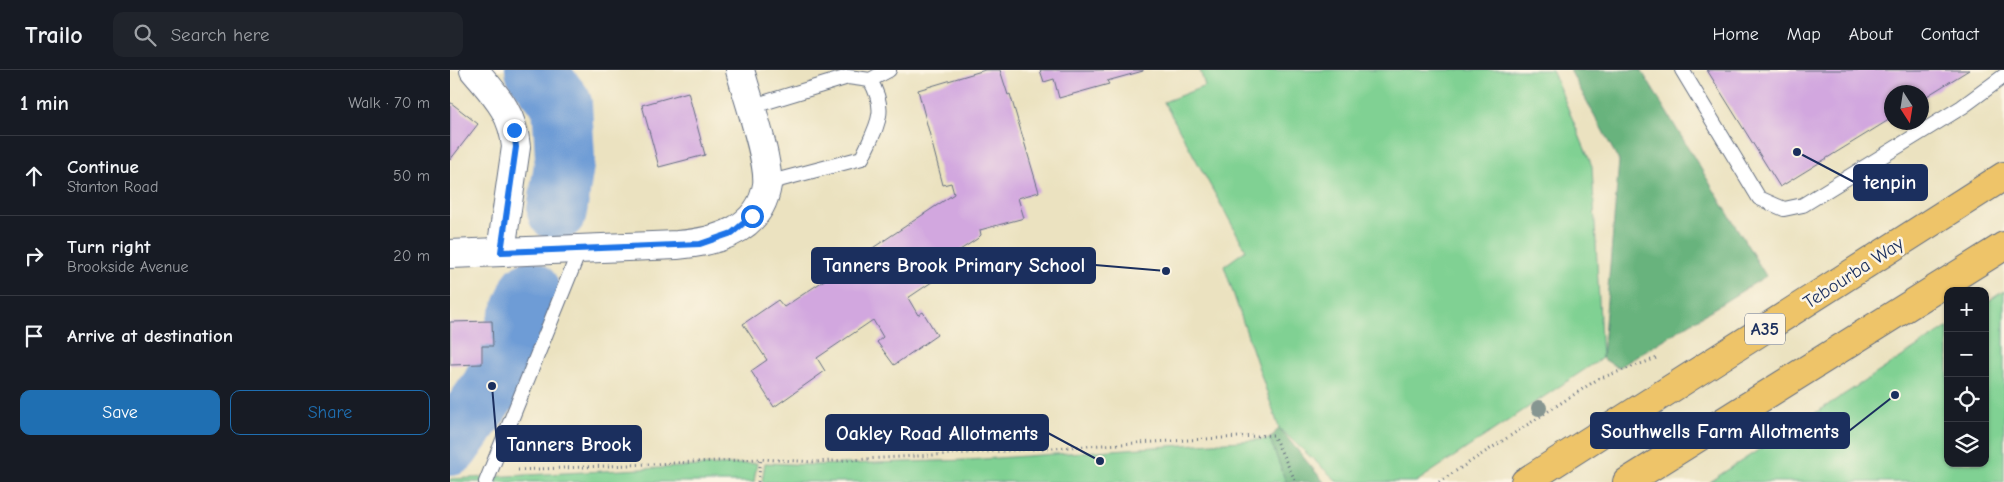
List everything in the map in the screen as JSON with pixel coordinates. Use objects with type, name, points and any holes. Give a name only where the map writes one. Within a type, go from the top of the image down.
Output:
[{"type":"main road","name":"Tebourba Way","points":[[1525,482],[2004,176]]},
{"type":"main road","points":[[1627,482],[2004,246]]},
{"type":"street","points":[[474,70],[498,98],[508,114],[514,130],[516,147],[501,252]]},
{"type":"street","points":[[450,254],[700,244],[732,233],[752,216],[763,201],[767,183],[764,158],[740,70]]},
{"type":"lane","points":[[750,107],[848,77],[870,80],[889,70]]},
{"type":"lane","points":[[1682,70],[1759,198],[1784,209],[1802,205],[1962,107],[2004,76]]},
{"type":"lane","points":[[767,183],[862,158],[880,116],[878,94],[870,80]]},
{"type":"lane","points":[[488,477],[580,249]]},
{"type":"path","points":[[1439,482],[1598,379]]},
{"type":"path","points":[[488,477],[761,458],[815,462],[1273,435],[1296,482]]},
{"type":"path","points":[[758,482],[761,458]]},
{"type":"green space","points":[[1200,70],[1552,70],[1592,166],[1602,358],[1416,482],[1338,482],[1279,428],[1224,266],[1246,250],[1164,102],[1205,86]]},
{"type":"green space","points":[[1570,70],[1641,70],[1766,276],[1618,368],[1602,358],[1619,161]]},
{"type":"green space","points":[[2004,291],[2004,482],[1709,482],[1944,330],[1944,467],[1989,467],[1989,300]]},
{"type":"green space","points":[[1279,428],[1324,482],[1286,482],[1270,439]]},
{"type":"green space","points":[[1270,439],[1286,482],[762,482],[765,463],[813,465],[969,460]]},
{"type":"green space","points":[[757,463],[754,482],[450,482],[450,479]]},
{"type":"building","points":[[985,70],[1000,70],[1008,95],[1010,94],[1039,192],[1018,198],[1024,218],[980,230],[981,235],[977,239],[960,250],[966,259],[908,298],[918,315],[923,312],[937,335],[894,365],[877,342],[883,337],[873,320],[817,358],[825,371],[774,407],[751,371],[767,360],[743,324],[778,300],[784,307],[954,194],[951,183],[943,185],[918,90]]},
{"type":"building","points":[[1040,70],[1143,71],[1107,81],[1109,84],[1059,98],[1054,79],[1044,82]]},
{"type":"building","points":[[1707,70],[1969,70],[1929,95],[1929,85],[1884,85],[1884,123],[1780,187]]},
{"type":"building","points":[[688,92],[705,155],[659,167],[642,105]]},
{"type":"building","points":[[450,102],[478,124],[450,160]]},
{"type":"building","points":[[492,321],[493,346],[482,346],[482,364],[450,365],[450,322]]},
{"type":"waterway","points":[[535,70],[562,104],[565,158],[557,211]]},
{"type":"waterway","points":[[450,446],[492,386],[530,291]]},
{"type":"place","name":"tenpin","points":[[1797,152]]},
{"type":"place","name":"Tanners Brook Primary School","points":[[1166,271]]},
{"type":"place","name":"Tanners Brook","points":[[492,386]]},
{"type":"place","name":"Southwells Farm Allotments","points":[[1895,395]]},
{"type":"place","name":"Oakley Road Allotments","points":[[1100,461]]},
{"type":"route","points":[[514,130],[516,147],[501,252],[700,244],[732,233],[752,216]]}]
